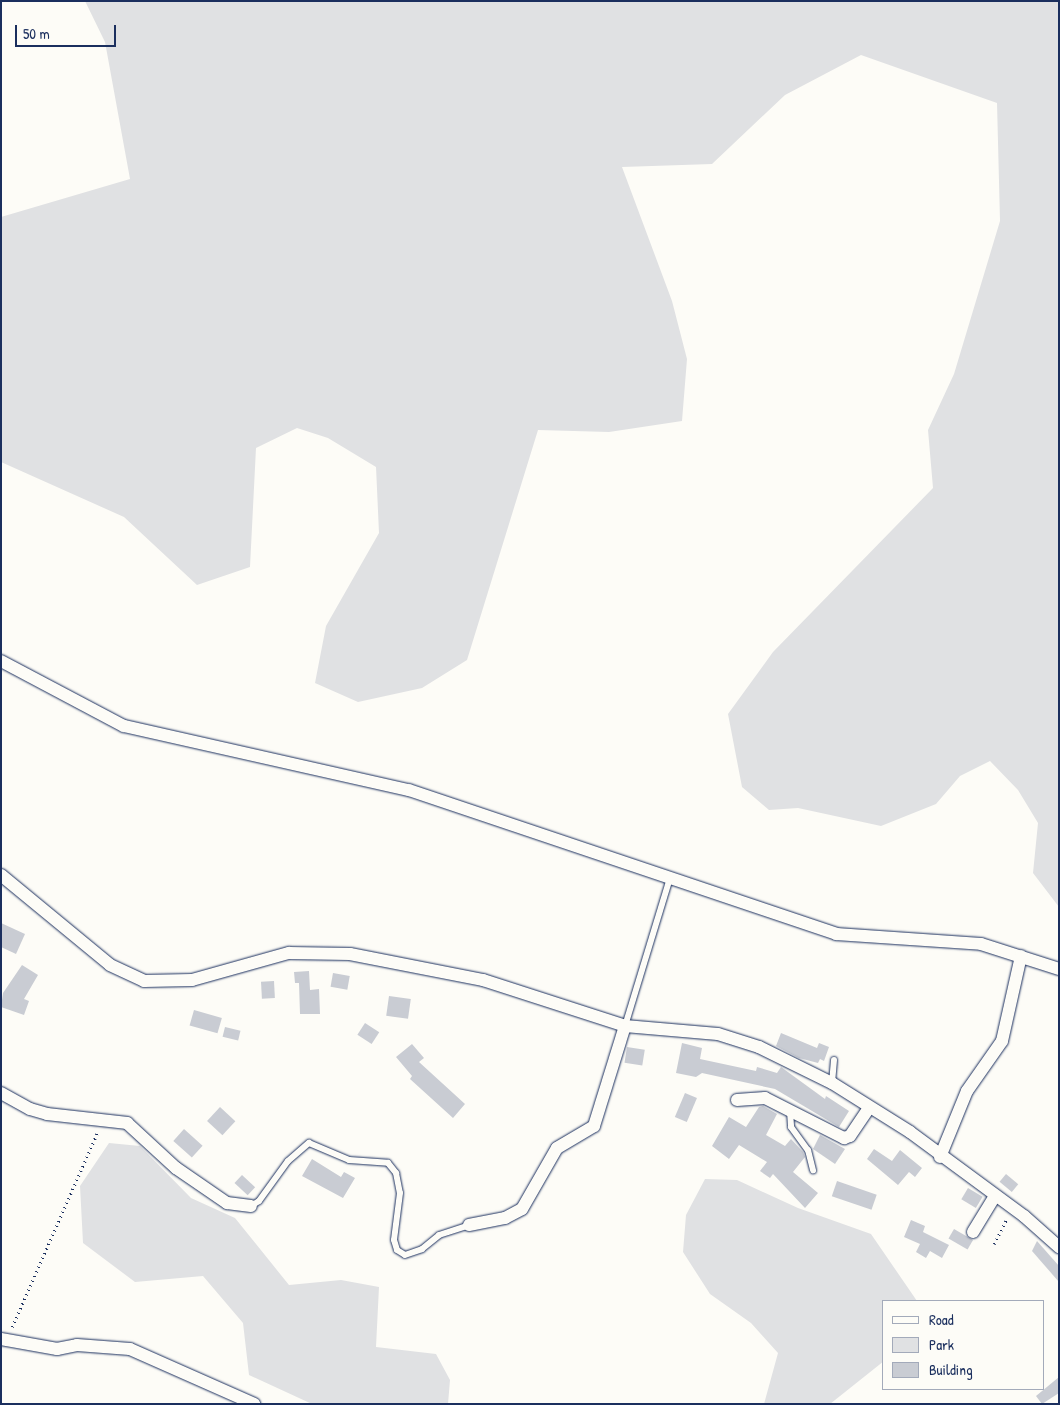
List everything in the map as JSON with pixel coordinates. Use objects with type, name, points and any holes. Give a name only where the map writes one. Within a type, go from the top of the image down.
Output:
[{"type":"street","points":[[1,661],[124,726],[409,790],[836,934],[981,944],[1059,970]]},
{"type":"street","points":[[1,875],[110,965],[144,981],[192,980],[289,953],[350,954],[483,980],[625,1026],[718,1034],[759,1047],[832,1083],[1012,1208],[1059,1247]]},
{"type":"street","points":[[940,1157],[967,1091],[1002,1041],[1021,956]]},
{"type":"street","points":[[469,1225],[505,1218],[522,1209],[557,1148],[594,1126],[625,1026]]},
{"type":"street","points":[[1,1093],[30,1109],[47,1114],[104,1118],[127,1124],[176,1168],[227,1203],[251,1206]]},
{"type":"street","points":[[737,1100],[765,1098],[844,1138],[850,1136],[869,1108]]},
{"type":"street","points":[[974,1232],[995,1196]]},
{"type":"street","points":[[4,1340],[57,1349],[77,1345],[130,1349],[254,1404]]},
{"type":"lane","points":[[625,1026],[670,878]]},
{"type":"lane","points":[[832,1083],[834,1060]]},
{"type":"lane","points":[[790,1111],[791,1127],[808,1150],[813,1170]]},
{"type":"lane","points":[[251,1206],[259,1201],[288,1160],[309,1143],[349,1160],[388,1163],[396,1173],[400,1193],[394,1240],[398,1250],[405,1254],[422,1249],[438,1235],[469,1225]]},
{"type":"path","points":[[4,1340],[104,1118]]},
{"type":"path","points":[[994,1244],[1012,1208]]},
{"type":"green space","points":[[85,1],[1059,1],[1059,907],[1033,873],[1038,823],[1018,790],[990,761],[960,776],[936,804],[881,826],[798,808],[769,810],[742,787],[728,714],[773,652],[933,488],[928,430],[954,374],[1000,221],[997,103],[861,55],[785,95],[712,164],[622,167],[672,301],[687,359],[682,421],[609,432],[538,430],[467,660],[422,688],[358,702],[315,683],[326,626],[379,533],[376,467],[328,438],[297,428],[256,448],[250,567],[197,585],[124,517],[1,462],[1,217],[130,179],[105,42]]},
{"type":"green space","points":[[109,1143],[140,1146],[191,1198],[235,1218],[289,1285],[341,1280],[379,1287],[376,1347],[436,1354],[450,1380],[448,1404],[312,1404],[249,1375],[243,1323],[203,1276],[135,1282],[83,1243],[80,1186]]},
{"type":"green space","points":[[705,1179],[737,1180],[798,1208],[871,1234],[916,1300],[882,1300],[882,1363],[830,1404],[764,1404],[778,1353],[751,1323],[710,1294],[683,1252],[686,1215]]},
{"type":"building","points":[[1,923],[25,934],[16,954],[1,947]]},
{"type":"building","points":[[22,965],[38,975],[24,999],[29,1001],[24,1015],[1,1007],[3,993]]},
{"type":"building","points":[[309,971],[310,990],[319,989],[320,1014],[300,1014],[299,983],[295,983],[294,972]]},
{"type":"building","points":[[333,973],[350,976],[347,990],[331,987]]},
{"type":"building","points":[[274,981],[275,998],[262,999],[261,982]]},
{"type":"building","points":[[389,996],[411,999],[408,1019],[386,1016]]},
{"type":"building","points":[[194,1010],[222,1018],[217,1033],[190,1025]]},
{"type":"building","points":[[365,1023],[379,1032],[372,1044],[357,1035]]},
{"type":"building","points":[[225,1027],[241,1031],[238,1041],[223,1037]]},
{"type":"building","points":[[781,1033],[817,1048],[819,1043],[829,1047],[824,1061],[820,1059],[818,1063],[799,1058],[776,1046]]},
{"type":"building","points":[[682,1043],[702,1048],[700,1059],[756,1071],[757,1067],[777,1073],[781,1067],[825,1099],[826,1096],[849,1111],[839,1127],[775,1089],[702,1073],[696,1077],[676,1073]]},
{"type":"building","points":[[412,1044],[424,1058],[419,1062],[465,1104],[453,1118],[410,1079],[412,1076],[396,1057]]},
{"type":"building","points":[[627,1047],[645,1050],[642,1066],[624,1063]]},
{"type":"building","points":[[685,1093],[697,1098],[687,1122],[675,1117]]},
{"type":"building","points":[[763,1106],[777,1114],[766,1135],[785,1146],[791,1139],[803,1152],[805,1157],[793,1172],[818,1193],[805,1208],[773,1174],[770,1178],[760,1171],[767,1162],[739,1145],[729,1159],[712,1146],[729,1117],[746,1127],[759,1107]]},
{"type":"building","points":[[220,1107],[235,1121],[222,1135],[207,1121]]},
{"type":"building","points":[[184,1129],[203,1146],[192,1158],[173,1141]]},
{"type":"building","points":[[820,1135],[845,1149],[835,1164],[813,1149]]},
{"type":"building","points":[[874,1149],[892,1161],[900,1150],[922,1168],[915,1177],[909,1172],[898,1185],[867,1159]]},
{"type":"building","points":[[312,1159],[341,1177],[344,1172],[355,1178],[343,1198],[302,1176]]},
{"type":"building","points":[[1006,1174],[1018,1184],[1012,1192],[1000,1182]]},
{"type":"building","points":[[242,1175],[255,1187],[248,1195],[234,1183]]},
{"type":"building","points":[[837,1181],[877,1195],[872,1210],[832,1196]]},
{"type":"building","points":[[968,1188],[983,1197],[976,1208],[961,1199]]},
{"type":"building","points":[[911,1220],[925,1226],[923,1232],[949,1245],[942,1258],[930,1251],[926,1258],[916,1252],[920,1244],[904,1237]]},
{"type":"building","points":[[954,1229],[973,1240],[968,1250],[948,1239]]},
{"type":"building","points":[[1037,1241],[1059,1266],[1059,1282],[1032,1251]]},
{"type":"building","points":[[1059,1377],[1059,1393],[1042,1404],[1036,1396]]}]
